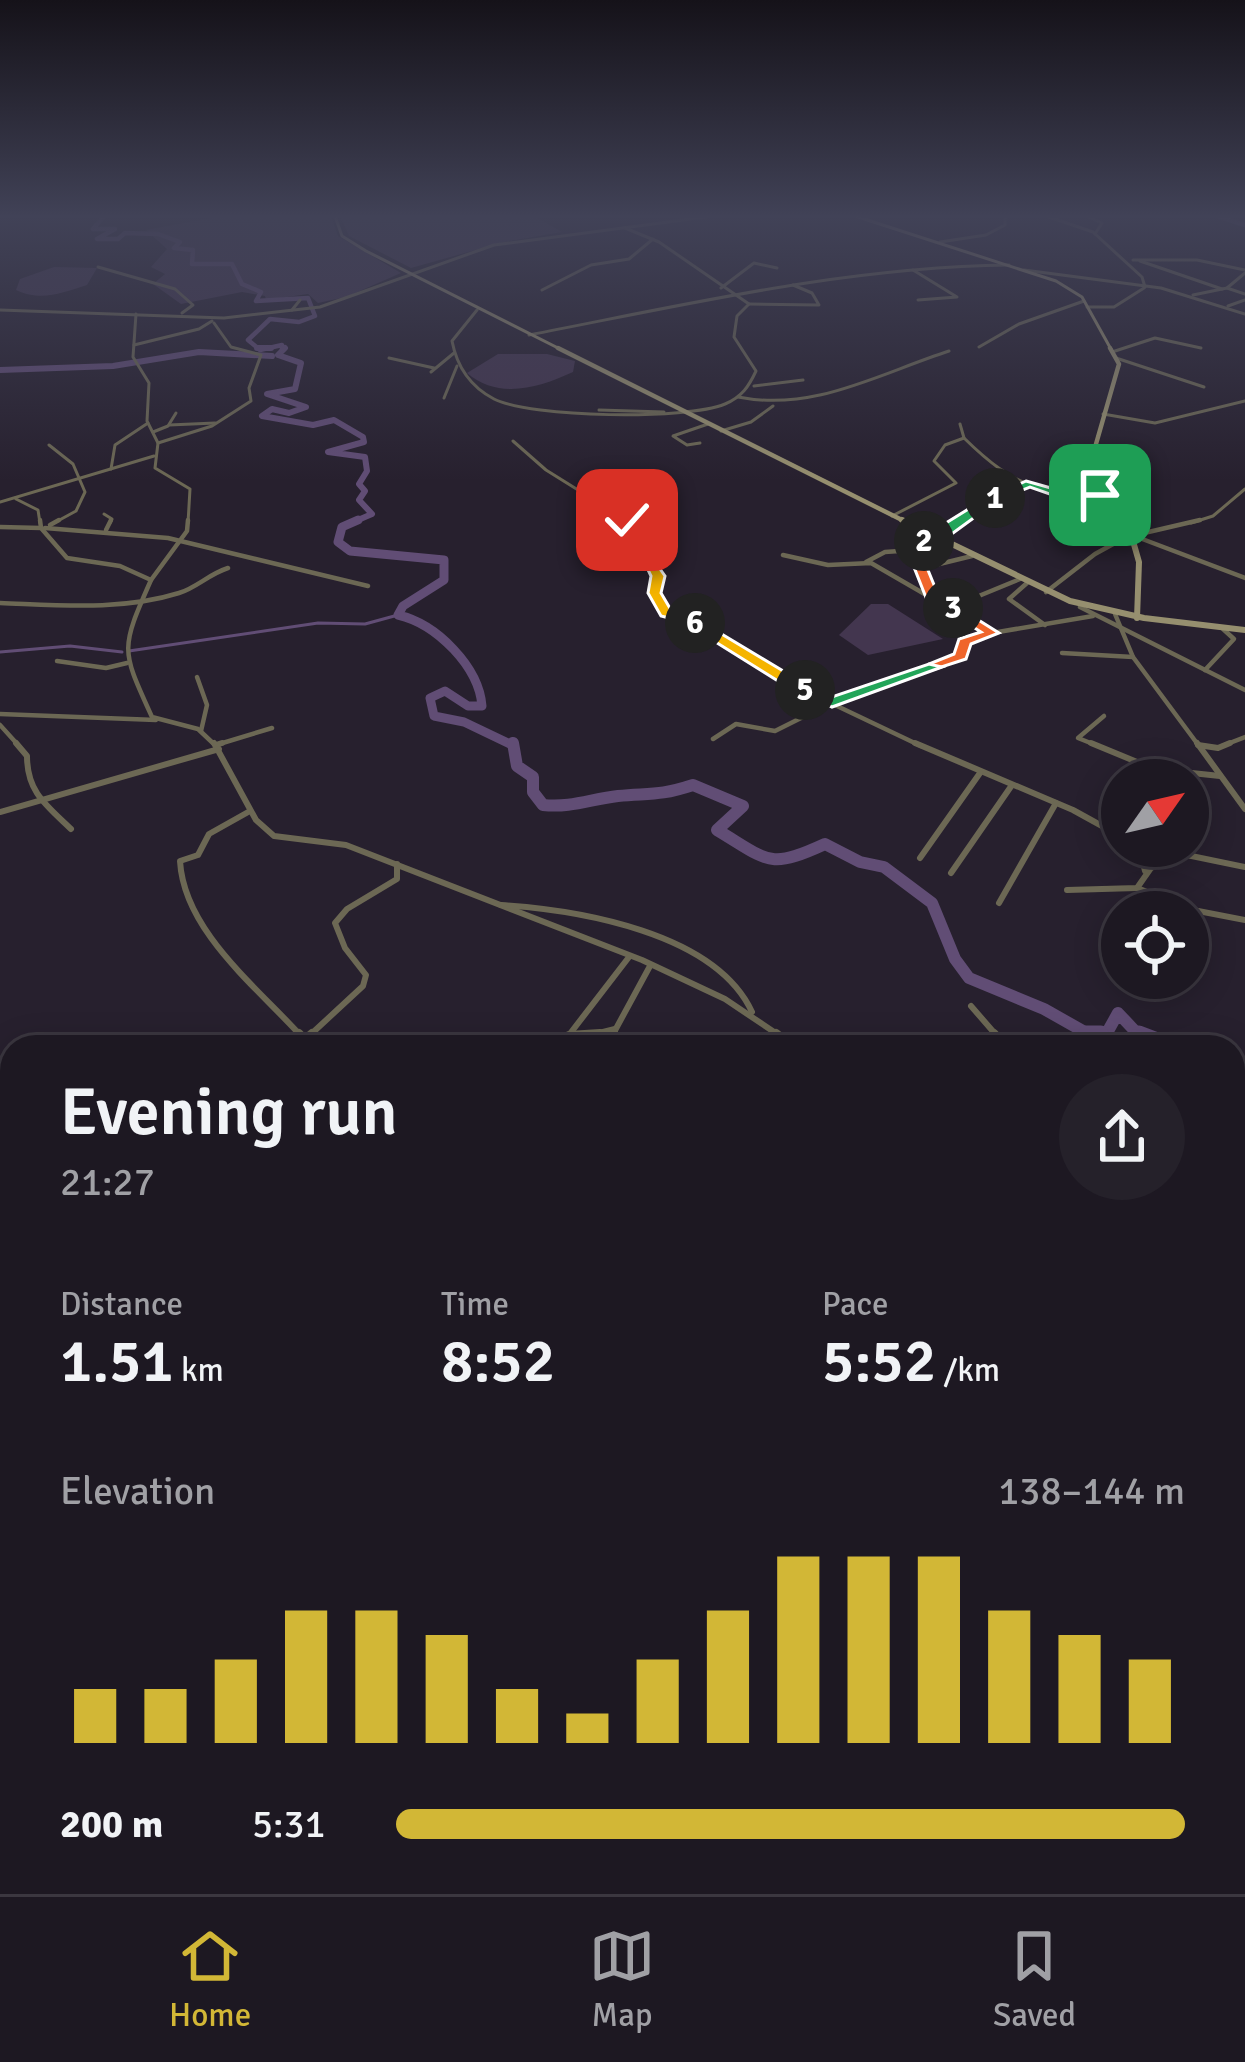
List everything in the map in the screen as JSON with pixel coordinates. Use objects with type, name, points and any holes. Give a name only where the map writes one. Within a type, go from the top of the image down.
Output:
[{"type":"street","points":[[178,315],[192,304]]},
{"type":"street","points":[[292,310],[296,304]]},
{"type":"street","points":[[0,310],[207,318],[327,304]]},
{"type":"street","points":[[467,304],[1245,690]]},
{"type":"street","points":[[529,335],[691,304]]},
{"type":"street","points":[[748,304],[737,316],[734,338],[754,365],[751,387]]},
{"type":"street","points":[[775,304],[819,304]]},
{"type":"street","points":[[979,347],[1024,322],[1085,304]]},
{"type":"street","points":[[1086,304],[1119,368],[1096,444],[1138,562],[1137,618]]},
{"type":"street","points":[[1214,304],[1245,314]]},
{"type":"street","points":[[1225,308],[1232,304]]},
{"type":"street","points":[[444,398],[457,366],[452,341],[477,310]]},
{"type":"street","points":[[135,314],[135,362],[149,382],[148,424],[158,443],[156,470],[190,488],[189,524],[151,580],[125,647],[127,664],[148,712],[160,720]]},
{"type":"street","points":[[158,443],[218,423],[251,401],[249,388],[262,358],[232,349],[218,339],[214,323],[207,318]]},
{"type":"street","points":[[134,345],[214,323]]},
{"type":"street","points":[[1114,355],[1153,338],[1201,348]]},
{"type":"street","points":[[738,397],[776,404],[820,397],[949,351]]},
{"type":"street","points":[[389,358],[433,370],[454,353]]},
{"type":"street","points":[[1114,355],[1204,387]]},
{"type":"street","points":[[457,366],[497,401],[535,410],[644,408],[689,415],[738,397],[751,387],[784,379]]},
{"type":"street","points":[[755,377],[803,380]]},
{"type":"street","points":[[1103,414],[1130,422],[1161,421],[1245,401]]},
{"type":"street","points":[[720,431],[752,422],[776,404]]},
{"type":"street","points":[[170,425],[176,413]]},
{"type":"street","points":[[153,432],[170,425],[218,423]]},
{"type":"street","points":[[111,469],[115,445],[148,424]]},
{"type":"street","points":[[700,442],[687,445],[673,436],[708,424]]},
{"type":"street","points":[[961,424],[964,438],[986,460],[1064,496],[1109,531],[1245,578]]},
{"type":"street","points":[[892,516],[956,483],[934,461],[945,445],[964,438]]},
{"type":"street","points":[[513,441],[546,470],[639,528],[643,550],[658,576],[655,593],[666,613],[710,628],[783,680],[1101,826]]},
{"type":"street","points":[[41,528],[64,520],[80,506],[86,492],[82,477],[49,445]]},
{"type":"street","points":[[0,502],[154,456]]},
{"type":"street","points":[[934,600],[915,543],[936,538],[993,499],[1030,483]]},
{"type":"street","points":[[1046,592],[1085,565],[1107,542],[1213,516],[1245,489]]},
{"type":"street","points":[[1064,496],[1115,496]]},
{"type":"street","points":[[14,498],[38,510],[41,528],[65,557],[120,566],[151,580]]},
{"type":"street","points":[[104,514],[112,519],[106,530]]},
{"type":"street","points":[[0,531],[15,527],[106,530],[181,538],[368,586]]},
{"type":"street","points":[[865,562],[886,552],[914,550]]},
{"type":"street","points":[[783,554],[828,565],[865,562],[880,566],[992,633]]},
{"type":"street","points":[[923,568],[972,556]]},
{"type":"street","points":[[0,603],[79,606],[145,599],[184,592],[205,575],[228,568]]},
{"type":"street","points":[[952,608],[1020,580]]},
{"type":"street","points":[[1028,583],[1009,599],[1048,627]]},
{"type":"street","points":[[1080,607],[1245,630]]},
{"type":"street","points":[[1115,614],[1133,658],[1245,809]]},
{"type":"street","points":[[713,739],[736,724],[775,731],[832,703],[961,656],[964,642],[1093,616]]},
{"type":"street","points":[[1204,670],[1230,649],[1234,639],[1220,628]]},
{"type":"street","points":[[1062,653],[1133,658]]},
{"type":"street","points":[[57,661],[106,668],[127,664]]},
{"type":"street","points":[[197,677],[207,709],[202,731]]},
{"type":"street","points":[[0,714],[122,715],[202,731],[242,784],[258,826],[272,836],[340,843],[629,957],[752,1012]]},
{"type":"street","points":[[1104,716],[1078,738],[1154,769],[1192,777],[1221,776]]},
{"type":"street","points":[[0,725],[24,751],[31,788],[71,829]]},
{"type":"street","points":[[0,812],[272,728]]},
{"type":"street","points":[[1198,745],[1218,748],[1245,737]]},
{"type":"street","points":[[920,858],[980,772]]},
{"type":"street","points":[[952,873],[1012,785]]},
{"type":"street","points":[[999,903],[1056,803]]},
{"type":"street","points":[[250,811],[209,834],[198,855],[180,861],[179,878],[198,923],[300,1035]]},
{"type":"street","points":[[1209,861],[1245,867]]},
{"type":"street","points":[[317,1035],[363,986],[366,975],[345,949],[335,923],[347,909],[397,879],[397,864]]},
{"type":"street","points":[[1145,867],[1146,873]]},
{"type":"street","points":[[1137,888],[1156,867]]},
{"type":"street","points":[[1067,890],[1137,888],[1193,910],[1245,920]]},
{"type":"street","points":[[492,905],[575,909],[641,926],[683,948],[724,978],[752,1012],[780,1035]]},
{"type":"street","points":[[569,1035],[629,957]]},
{"type":"street","points":[[613,1035],[650,966]]},
{"type":"street","points":[[971,1006],[996,1035]]},
{"type":"street","points":[[591,1035],[615,1030]]},
{"type":"shaded area","points":[[498,354],[547,354],[575,361],[573,372],[519,389],[492,386],[467,373]]},
{"type":"shaded area","points":[[871,604],[888,604],[943,639],[868,655],[839,635]]},
{"type":"waterway","points":[[258,348],[248,340],[270,319],[299,322],[315,316],[310,304]]},
{"type":"waterway","points":[[269,348],[282,345],[282,351]]},
{"type":"waterway","points":[[258,348],[269,348]]},
{"type":"waterway","points":[[258,348],[269,348]]},
{"type":"waterway","points":[[282,351],[285,348]]},
{"type":"waterway","points":[[282,351],[278,355],[301,363],[295,389],[267,394],[306,407],[289,413],[272,409],[262,416],[313,425],[334,420],[363,437],[364,442],[328,452],[365,457],[367,471],[359,484],[365,491],[359,500],[372,514],[358,520]]},
{"type":"waterway","points":[[0,370],[113,366],[199,352],[272,356]]},
{"type":"waterway","points":[[351,523],[358,520]]},
{"type":"waterway","points":[[358,520],[342,527],[338,542],[350,551],[444,560],[444,580],[403,606],[398,615],[427,628],[454,649],[473,677],[482,706],[468,706],[445,691],[430,698],[434,716],[464,722],[513,746]]},
{"type":"waterway","points":[[129,651],[318,623],[365,624],[398,615]]},
{"type":"waterway","points":[[0,652],[70,646],[122,652]]},
{"type":"waterway","points":[[513,746],[517,766],[533,777],[533,792],[543,805],[663,793],[693,785],[743,806],[717,830],[759,855],[779,859],[825,844],[860,862],[884,867],[932,903],[955,959],[969,978],[1044,1009],[1086,1033]]},
{"type":"waterway","points":[[1099,1033],[1108,1031],[1118,1013],[1145,1035]]},
{"type":"waterway","points":[[1086,1033],[1099,1033]]},
{"type":"waterway","points":[[1086,1033],[1099,1033]]},
{"type":"waterway","points":[[1139,1033],[1144,1035]]},
{"type":"route","points":[[627,520],[639,528],[636,533],[643,550],[654,563],[655,593],[666,613],[710,628],[783,680],[832,703],[857,690],[961,656],[964,642],[992,633],[934,600],[913,545],[937,538],[993,499],[1030,483],[1064,496],[1100,495]]}]
